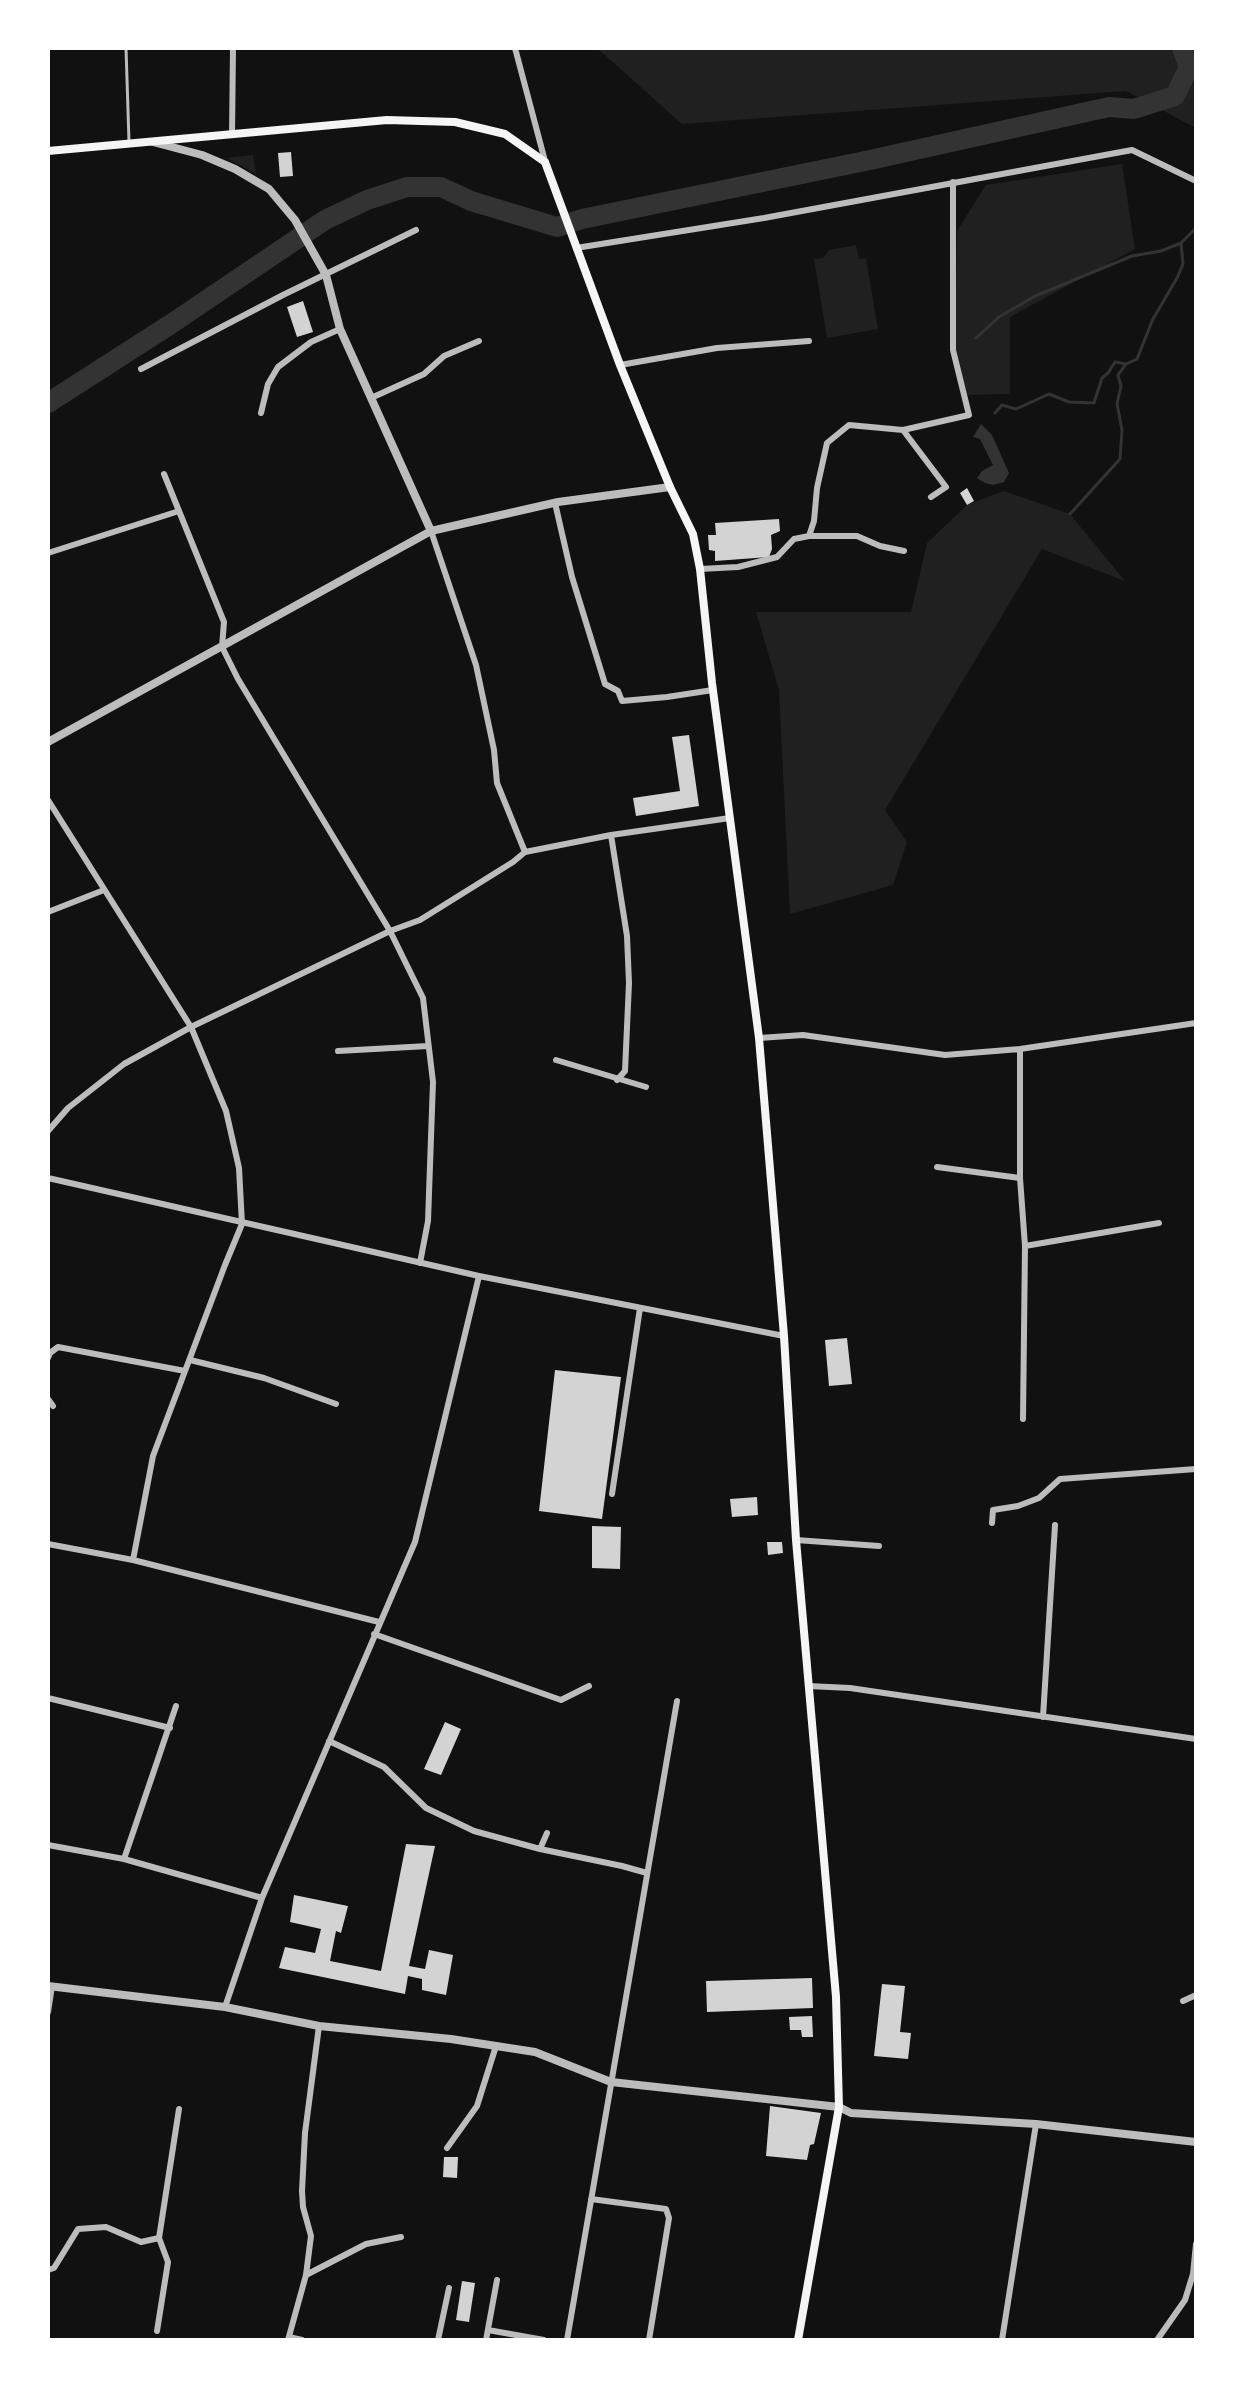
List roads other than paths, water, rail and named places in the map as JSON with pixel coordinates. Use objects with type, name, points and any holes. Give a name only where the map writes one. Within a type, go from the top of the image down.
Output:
[{"type":"main road","points":[[48,151],[387,120],[455,122],[505,134],[545,162],[620,365],[670,487],[693,534],[700,569],[713,690],[759,1038],[784,1336],[796,1540],[836,1996],[839,2107],[798,2340]]},
{"type":"street","points":[[232,135],[233,48]]},
{"type":"street","points":[[515,48],[545,162]]},
{"type":"street","points":[[149,141],[202,155],[235,169],[269,189],[295,220],[313,250],[326,275],[340,329],[430,531],[476,665],[494,750],[497,783],[525,852]]},
{"type":"street","points":[[576,248],[764,218],[1132,150],[1196,181]]},
{"type":"street","points":[[809,536],[814,521],[817,488],[827,443],[849,425],[903,430],[969,415],[953,350],[953,182]]},
{"type":"street","points":[[141,369],[283,295],[416,230]]},
{"type":"street","points":[[261,413],[268,384],[278,367],[311,342],[340,329]]},
{"type":"street","points":[[371,398],[424,374],[444,356],[479,341]]},
{"type":"street","points":[[620,365],[717,348],[809,341]]},
{"type":"street","points":[[903,430],[945,487],[932,497]]},
{"type":"street","points":[[164,474],[224,622],[222,647],[238,679],[390,931],[423,999],[433,1082],[428,1221],[420,1263]]},
{"type":"street","points":[[48,742],[430,531],[555,503],[670,487]]},
{"type":"street","points":[[555,503],[572,577],[605,684],[618,691],[622,701],[713,690]]},
{"type":"street","points":[[48,553],[179,511]]},
{"type":"street","points":[[700,569],[738,567],[777,557],[795,539],[809,536],[857,536],[880,546],[904,551]]},
{"type":"street","points":[[48,800],[191,1027],[226,1111],[239,1168],[242,1224],[153,1456],[133,1560]]},
{"type":"street","points":[[48,1131],[68,1108],[124,1064],[191,1027],[390,931],[420,920],[513,862],[525,852],[611,835],[730,818]]},
{"type":"street","points":[[611,835],[627,936],[629,983],[625,1071],[617,1080]]},
{"type":"street","points":[[48,912],[104,890]]},
{"type":"street","points":[[759,1038],[803,1035],[945,1055],[1020,1049],[1196,1023]]},
{"type":"street","points":[[338,1051],[428,1046]]},
{"type":"street","points":[[1020,1049],[1020,1178],[1025,1246],[1023,1419]]},
{"type":"street","points":[[556,1060],[646,1087]]},
{"type":"street","points":[[937,1167],[1020,1178]]},
{"type":"street","points":[[48,1178],[242,1224],[479,1276],[784,1336]]},
{"type":"street","points":[[1025,1246],[1159,1223]]},
{"type":"street","points":[[225,2007],[262,1899],[415,1542],[479,1276]]},
{"type":"street","points":[[612,1494],[640,1308]]},
{"type":"street","points":[[48,1358],[50,1353],[58,1347],[185,1371]]},
{"type":"street","points":[[190,1360],[264,1378],[336,1404]]},
{"type":"street","points":[[48,1399],[53,1406]]},
{"type":"street","points":[[992,1523],[993,1510],[1018,1506],[1039,1498],[1060,1479],[1196,1469]]},
{"type":"street","points":[[1043,1717],[1055,1525]]},
{"type":"street","points":[[796,1540],[879,1546]]},
{"type":"street","points":[[48,1544],[133,1560],[379,1622]]},
{"type":"street","points":[[374,1634],[561,1700],[590,1686]]},
{"type":"street","points":[[808,1686],[850,1688],[1196,1739]]},
{"type":"street","points":[[48,1698],[170,1728]]},
{"type":"street","points":[[567,2340],[677,1701]]},
{"type":"street","points":[[124,1859],[176,1706]]},
{"type":"street","points":[[329,1741],[384,1767],[426,1808],[474,1831],[540,1849],[647,1873]]},
{"type":"street","points":[[540,1849],[547,1833]]},
{"type":"street","points":[[48,1845],[124,1859],[262,1899]]},
{"type":"street","points":[[48,2012],[50,1986],[225,2007],[319,2026],[451,2039],[535,2052],[611,2082],[839,2107],[851,2113],[1036,2124],[1196,2142]]},
{"type":"street","points":[[1183,2001],[1196,1995]]},
{"type":"street","points":[[302,2340],[289,2339],[306,2275],[311,2236],[303,2207],[303,2179],[305,2133],[319,2026]]},
{"type":"street","points":[[447,2148],[477,2106],[496,2046]]},
{"type":"street","points":[[157,2331],[168,2262],[159,2238],[179,2109]]},
{"type":"street","points":[[1002,2340],[1036,2124]]},
{"type":"street","points":[[591,2199],[666,2209],[669,2218],[649,2340]]},
{"type":"street","points":[[48,2270],[54,2268],[78,2229],[106,2227],[141,2242],[159,2238]]},
{"type":"street","points":[[306,2275],[366,2244],[401,2237]]},
{"type":"street","points":[[1157,2340],[1185,2300],[1194,2274],[1196,2244]]},
{"type":"street","points":[[486,2340],[497,2280]]},
{"type":"street","points":[[438,2340],[449,2288]]},
{"type":"street","points":[[488,2330],[544,2340]]},
{"type":"lane","points":[[126,48],[129,143]]},
{"type":"waterway","points":[[48,403],[171,324],[325,220],[367,200],[407,187],[441,187],[471,201],[557,227],[582,219],[870,160],[1109,107],[1134,109],[1175,96],[1189,67],[1182,48]]},
{"type":"waterway","points":[[976,338],[999,317],[1035,296],[1132,256],[1161,251],[1181,243],[1196,228]]},
{"type":"waterway","points":[[1070,514],[1120,459],[1122,430],[1117,404],[1121,386],[1118,375],[1126,364],[1137,359],[1153,319],[1177,278],[1183,264],[1181,243]]},
{"type":"waterway","points":[[995,413],[1002,405],[1016,409],[1049,394],[1069,402],[1094,403],[1102,378],[1115,362],[1126,364]]}]
